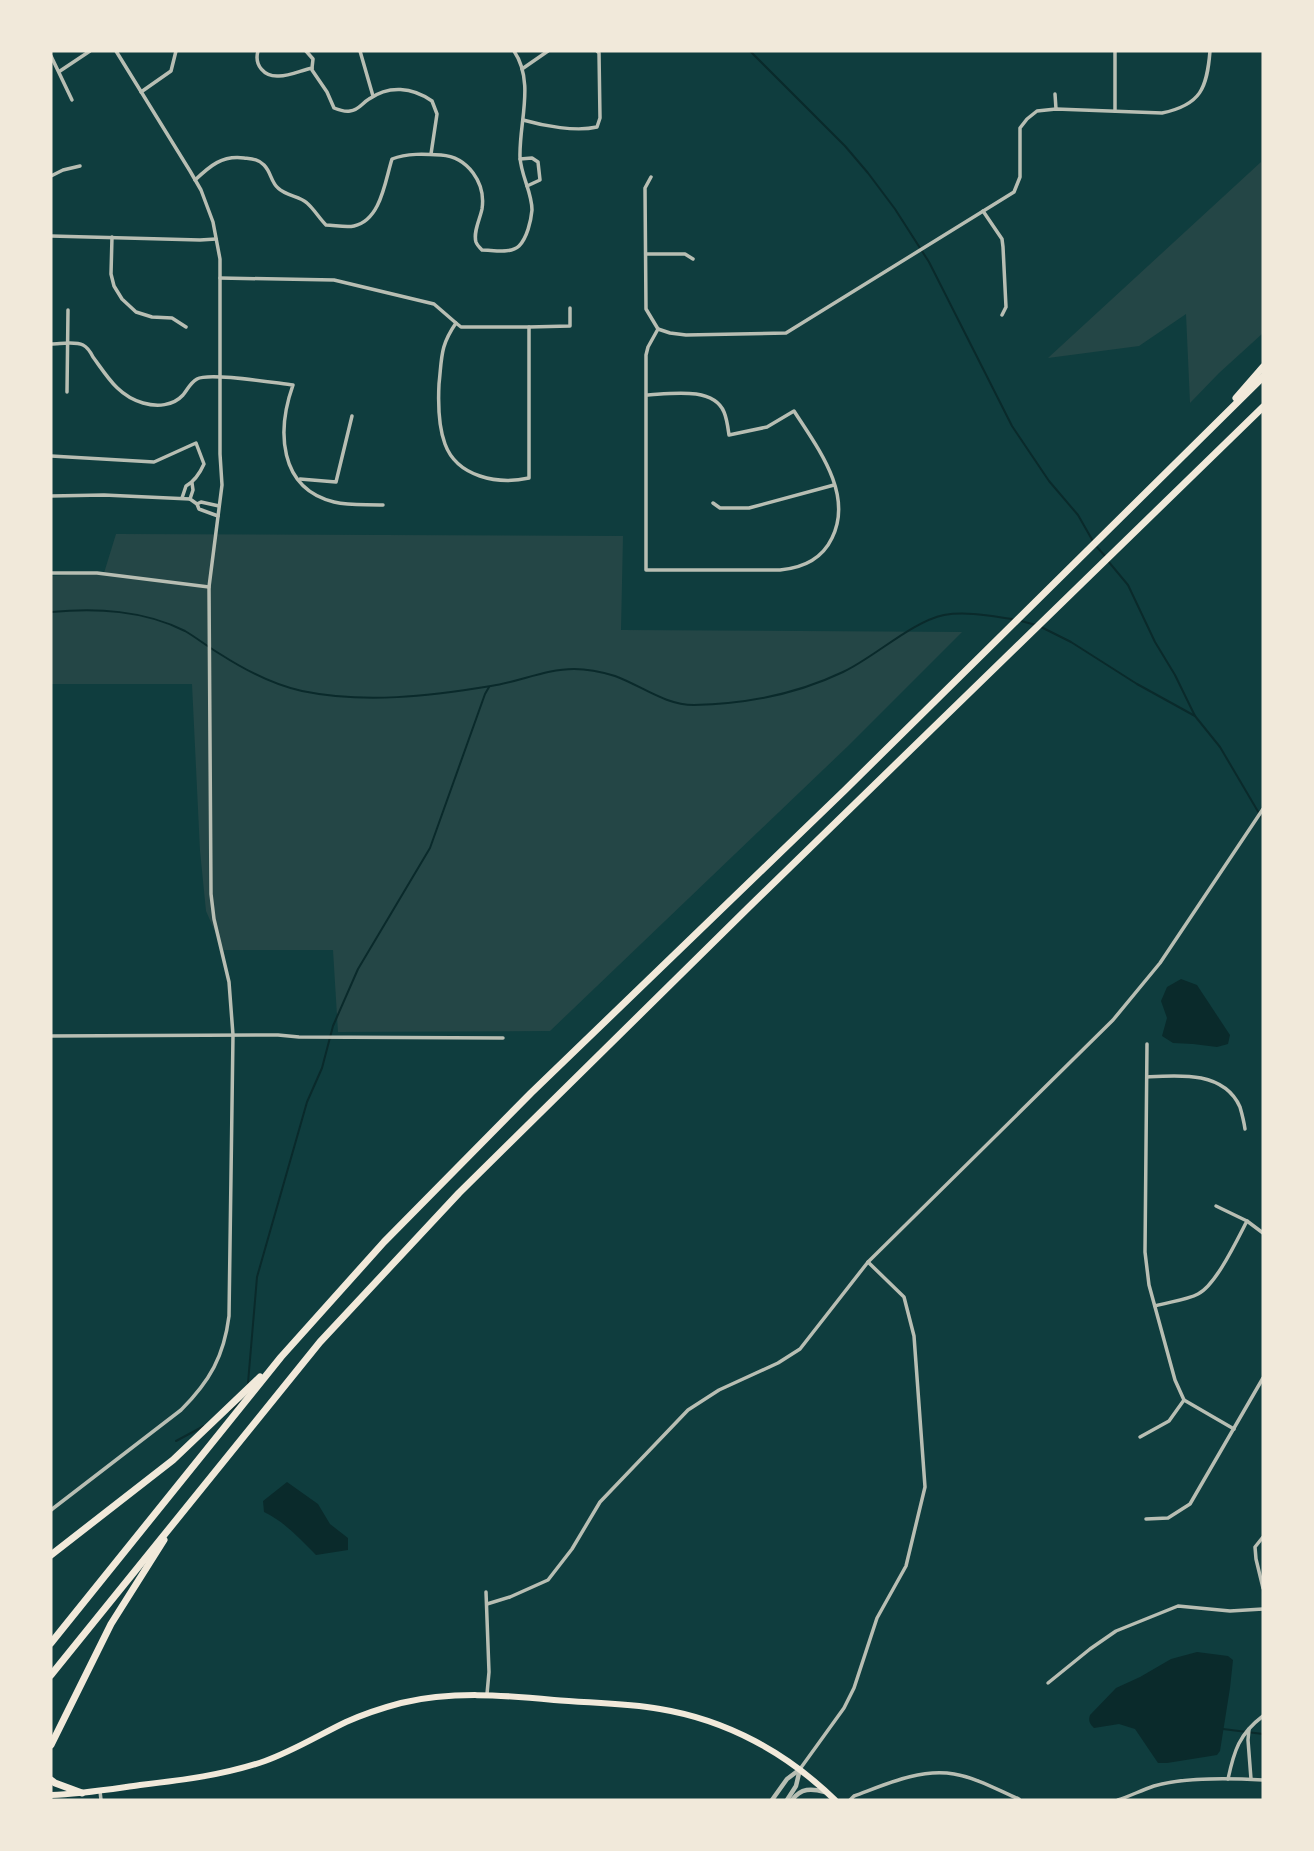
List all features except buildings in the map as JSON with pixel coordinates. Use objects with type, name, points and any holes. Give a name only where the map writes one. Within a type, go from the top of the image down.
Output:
[{"type":"highway","points":[[1191,448],[1263,367]]},
{"type":"highway","points":[[51,1643],[281,1357],[384,1242],[531,1093],[845,790],[1263,377]]},
{"type":"highway","points":[[51,1675],[320,1342],[459,1193],[1263,407]]},
{"type":"highway","points":[[51,1555],[173,1460],[281,1357]]},
{"type":"highway","points":[[51,1745],[111,1624],[183,1510]]},
{"type":"highway","points":[[51,1795],[100,1791],[228,1772],[282,1755],[349,1721],[379,1710],[427,1698],[487,1695],[637,1706],[680,1713],[711,1722],[769,1749],[800,1769],[835,1800]]},
{"type":"highway","points":[[51,1780],[82,1793]]},
{"type":"street","points":[[59,71],[90,51]]},
{"type":"street","points":[[51,1510],[181,1410],[199,1392],[220,1356],[229,1316],[233,1035],[229,982],[211,894],[209,587],[222,485],[220,259],[208,205],[116,51]]},
{"type":"street","points":[[141,93],[172,71],[176,51]]},
{"type":"street","points":[[258,51],[257,64],[262,71],[271,75],[279,76],[312,68]]},
{"type":"street","points":[[306,51],[313,59],[312,70],[334,108],[351,111],[373,96],[390,90],[408,90],[432,101],[437,114],[431,154]]},
{"type":"street","points":[[360,51],[373,96]]},
{"type":"street","points":[[195,180],[228,157],[255,159],[269,170],[275,187],[307,203],[326,225],[355,226],[368,219],[376,209],[392,159],[431,154],[450,156],[459,159],[471,169],[481,192],[476,244],[482,250],[510,250],[520,245],[532,213],[520,159],[525,79],[519,57],[514,51]]},
{"type":"street","points":[[522,69],[548,51]]},
{"type":"street","points":[[523,120],[542,125],[588,129],[597,127],[600,118],[597,51]]},
{"type":"street","points":[[1115,51],[1115,111]]},
{"type":"street","points":[[651,177],[645,188],[646,309],[658,329],[686,335],[786,333],[1014,192],[1020,177],[1020,128],[1037,111],[1056,109],[1161,113],[1176,110],[1186,106],[1200,93],[1208,76],[1210,51]]},
{"type":"street","points":[[51,56],[72,100]]},
{"type":"street","points":[[1055,94],[1056,109]]},
{"type":"street","points":[[520,159],[532,158],[538,162],[540,180],[527,186]]},
{"type":"street","points":[[51,176],[80,166]]},
{"type":"street","points":[[983,211],[997,230],[1003,247],[1006,307],[1002,316]]},
{"type":"street","points":[[51,236],[216,239]]},
{"type":"street","points":[[112,237],[111,274],[122,299],[136,312],[152,317],[172,318],[186,327]]},
{"type":"street","points":[[646,254],[685,254],[693,259]]},
{"type":"street","points":[[220,278],[334,280],[434,304],[461,327],[570,326],[570,308]]},
{"type":"street","points":[[67,392],[68,310]]},
{"type":"street","points":[[456,323],[446,337],[441,355],[438,399],[445,444],[460,465],[484,477],[502,481],[529,478],[529,327]]},
{"type":"street","points":[[646,395],[704,395],[715,401],[725,413],[729,435],[767,427],[794,411],[829,467],[838,496],[838,527],[828,546],[819,555],[795,569],[646,570],[646,395],[646,355],[658,329]]},
{"type":"street","points":[[51,344],[82,344],[114,386],[128,397],[145,404],[171,403],[179,399],[199,377],[293,385],[285,411],[284,438],[289,464],[298,479],[311,492],[326,500],[362,506],[383,505]]},
{"type":"street","points":[[298,479],[336,482],[352,416]]},
{"type":"street","points":[[51,456],[154,462],[196,443],[204,464],[192,483],[186,486],[182,498]]},
{"type":"street","points":[[190,499],[192,483]]},
{"type":"street","points":[[713,503],[720,508],[749,508],[834,485]]},
{"type":"street","points":[[51,496],[182,498],[190,499],[199,509],[218,516]]},
{"type":"street","points":[[197,504],[201,502],[220,506]]},
{"type":"street","points":[[51,573],[97,573],[209,587]]},
{"type":"street","points":[[487,1604],[548,1580],[572,1549],[600,1502],[688,1410],[719,1390],[778,1363],[800,1349],[868,1262],[1113,1020],[1160,963],[1263,808]]},
{"type":"street","points":[[51,1036],[503,1038]]},
{"type":"street","points":[[1147,1044],[1145,1252],[1149,1285],[1175,1380],[1184,1400],[1234,1429]]},
{"type":"street","points":[[1147,1077],[1209,1079],[1234,1098],[1240,1108],[1245,1129]]},
{"type":"street","points":[[1216,1206],[1247,1221],[1263,1233]]},
{"type":"street","points":[[1155,1306],[1199,1294],[1208,1286],[1218,1274],[1247,1221]]},
{"type":"street","points":[[772,1800],[787,1779],[800,1769],[845,1708],[877,1618],[906,1566],[925,1488],[914,1336],[904,1297],[868,1262]]},
{"type":"street","points":[[1146,1519],[1168,1518],[1190,1504],[1263,1378]]},
{"type":"street","points":[[1140,1437],[1169,1421],[1184,1400]]},
{"type":"street","points":[[1263,1537],[1255,1547],[1263,1588]]},
{"type":"street","points":[[486,1592],[489,1672],[487,1695]]},
{"type":"street","points":[[1048,1683],[1090,1648],[1116,1631],[1178,1606],[1230,1611],[1263,1609]]},
{"type":"street","points":[[1228,1780],[1235,1748],[1250,1727],[1263,1716]]},
{"type":"street","points":[[1250,1727],[1248,1740],[1251,1779]]},
{"type":"street","points":[[786,1800],[796,1786],[800,1769]]},
{"type":"street","points":[[850,1800],[891,1782],[924,1774],[952,1774],[978,1781],[1019,1799]]},
{"type":"street","points":[[1118,1800],[1154,1786],[1188,1780],[1263,1780]]},
{"type":"street","points":[[792,1800],[797,1793],[806,1790],[829,1794]]},
{"type":"street","points":[[100,1791],[101,1800]]},
{"type":"shaded area","points":[[1261,51],[1263,333],[1190,403],[1186,314],[1139,346],[1048,358],[1261,162]]},
{"type":"shaded area","points":[[116,534],[623,536],[621,630],[962,632],[847,747],[550,1031],[338,1032],[333,950],[223,950],[206,911],[200,851],[192,684],[51,684],[51,576],[104,573]]},
{"type":"shaded area","points":[[1181,979],[1197,985],[1230,1035],[1228,1044],[1217,1047],[1173,1043],[1162,1036],[1167,1018],[1161,1001],[1167,987]]},
{"type":"shaded area","points":[[287,1482],[318,1504],[330,1524],[348,1538],[348,1550],[316,1555],[285,1526],[264,1512],[263,1501]]},
{"type":"shaded area","points":[[1197,1652],[1228,1656],[1233,1660],[1220,1751],[1217,1755],[1158,1763],[1135,1729],[1119,1724],[1094,1728],[1091,1725],[1090,1715],[1116,1688],[1171,1659]]},
{"type":"waterway","points":[[750,51],[845,146],[895,209],[929,262],[1012,426],[1049,481],[1078,515],[1094,543]]},
{"type":"waterway","points":[[1097,547],[1105,556]]},
{"type":"waterway","points":[[1108,561],[1128,585],[1195,716],[1220,747],[1263,820]]},
{"type":"waterway","points":[[51,612],[119,612],[153,619],[185,631],[239,666],[270,681],[326,695],[373,698],[421,695],[468,690],[553,671],[579,669],[615,676],[673,702],[694,705],[751,700],[789,692],[825,680],[855,666],[906,632],[944,615],[970,614],[1012,619]]},
{"type":"waterway","points":[[1021,621],[1036,625]]},
{"type":"waterway","points":[[1041,627],[1195,716]]},
{"type":"waterway","points":[[248,1383],[257,1277],[307,1102],[322,1068],[333,1026],[358,969],[430,848],[489,687]]},
{"type":"waterway","points":[[229,1411],[240,1400]]},
{"type":"waterway","points":[[176,1441],[204,1426]]},
{"type":"waterway","points":[[1223,1729],[1263,1734]]}]
